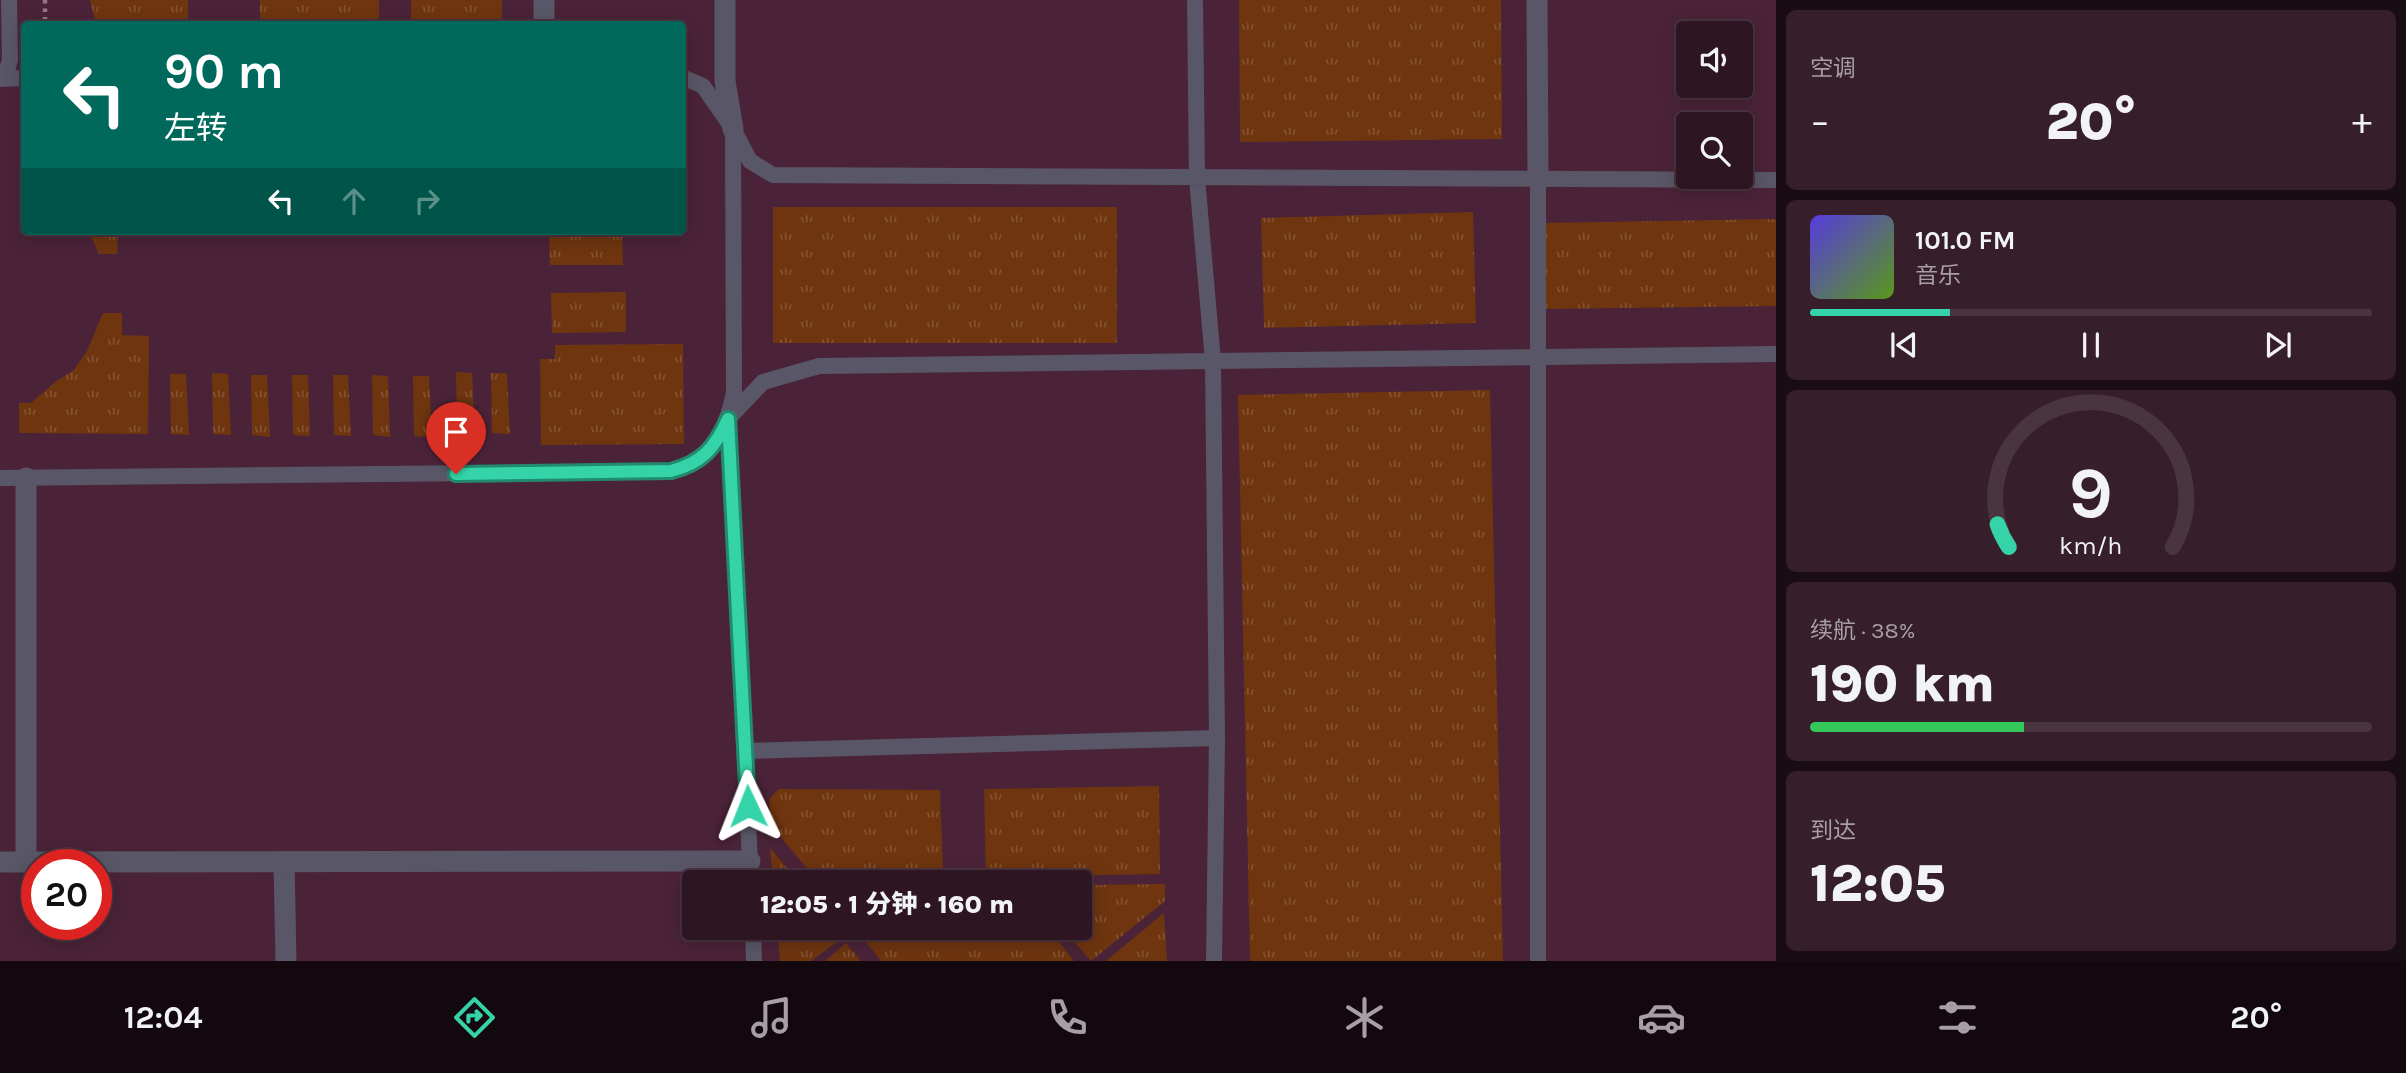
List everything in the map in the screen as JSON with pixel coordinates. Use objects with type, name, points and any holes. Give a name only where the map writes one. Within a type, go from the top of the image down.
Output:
[{"type":"street","points":[[544,0],[544,21]]},
{"type":"street","points":[[726,0],[725,81],[733,129]]},
{"type":"street","points":[[1537,0],[1538,179]]},
{"type":"street","points":[[26,478],[26,849]]},
{"type":"street","points":[[0,862],[21,862]]},
{"type":"street","points":[[112,862],[284,862],[682,871]]},
{"type":"street","points":[[284,862],[285,961]]},
{"type":"lane","points":[[0,77],[10,60],[9,0]]},
{"type":"lane","points":[[1195,0],[1196,177],[1213,361],[1217,738],[1214,961]]},
{"type":"lane","points":[[0,77],[21,78]]},
{"type":"lane","points":[[686,79],[703,86],[733,129],[750,161],[773,176],[1776,180]]},
{"type":"lane","points":[[0,478],[671,471],[690,466],[705,455],[719,439],[728,419],[734,393],[733,129]]},
{"type":"lane","points":[[1538,179],[1538,961]]},
{"type":"lane","points":[[750,870],[728,419],[763,382],[820,366],[1776,354]]},
{"type":"lane","points":[[746,751],[1217,738]]},
{"type":"lane","points":[[753,940],[754,961]]},
{"type":"path","points":[[45,0],[45,21]]},
{"type":"shaded area","points":[[0,0],[1776,0],[1776,961],[0,961]]},
{"type":"green space","points":[[90,0],[188,0],[188,21],[95,21]]},
{"type":"green space","points":[[260,0],[379,0],[379,21],[260,21]]},
{"type":"green space","points":[[411,0],[502,0],[502,21],[411,21]]},
{"type":"green space","points":[[1239,0],[1501,0],[1502,139],[1240,142]]},
{"type":"green space","points":[[686,112],[687,112],[686,212]]},
{"type":"green space","points":[[773,207],[1117,207],[1117,343],[773,343]]},
{"type":"green space","points":[[1473,212],[1476,323],[1264,328],[1261,218]]},
{"type":"green space","points":[[1776,219],[1776,306],[1545,309],[1544,223]]},
{"type":"green space","points":[[91,235],[118,235],[117,254],[99,254]]},
{"type":"green space","points":[[549,235],[622,235],[623,265],[550,265]]},
{"type":"green space","points":[[626,292],[626,332],[552,333],[551,293]]},
{"type":"green space","points":[[103,313],[122,313],[122,335],[149,336],[148,434],[19,433],[19,403],[31,403],[74,370],[87,351]]},
{"type":"green space","points":[[683,344],[684,444],[541,445],[540,359],[555,359],[555,345]]},
{"type":"green space","points":[[456,372],[472,373],[475,434],[457,433]]},
{"type":"green space","points":[[212,373],[228,374],[231,435],[213,434]]},
{"type":"green space","points":[[491,373],[507,373],[510,434],[492,433]]},
{"type":"green space","points":[[170,374],[186,374],[189,435],[171,434]]},
{"type":"green space","points":[[251,375],[267,375],[270,437],[252,435]]},
{"type":"green space","points":[[292,375],[308,375],[310,436],[293,435]]},
{"type":"green space","points":[[333,375],[348,375],[351,436],[334,435]]},
{"type":"green space","points":[[372,375],[388,376],[390,437],[373,435]]},
{"type":"green space","points":[[413,376],[429,376],[432,437],[414,436]]},
{"type":"green space","points":[[1490,390],[1503,961],[1250,961],[1238,395]]},
{"type":"green space","points":[[1159,786],[1160,874],[1092,875],[1092,870],[986,870],[984,789]]},
{"type":"green space","points":[[779,789],[940,790],[943,868],[808,870],[770,824],[769,799]]},
{"type":"green space","points":[[770,848],[789,870],[772,870]]},
{"type":"green space","points":[[1165,884],[1165,901],[1091,961],[1073,940],[1092,940],[1092,885]]},
{"type":"green space","points":[[1164,913],[1167,961],[1106,961]]},
{"type":"green space","points":[[778,940],[840,940],[811,961],[780,961]]},
{"type":"green space","points":[[865,940],[1057,940],[1074,961],[881,961]]},
{"type":"green space","points":[[846,943],[861,961],[825,961]]},
{"type":"route","points":[[456,474],[671,471],[690,466],[705,455],[719,439],[728,419],[748,806]]}]
